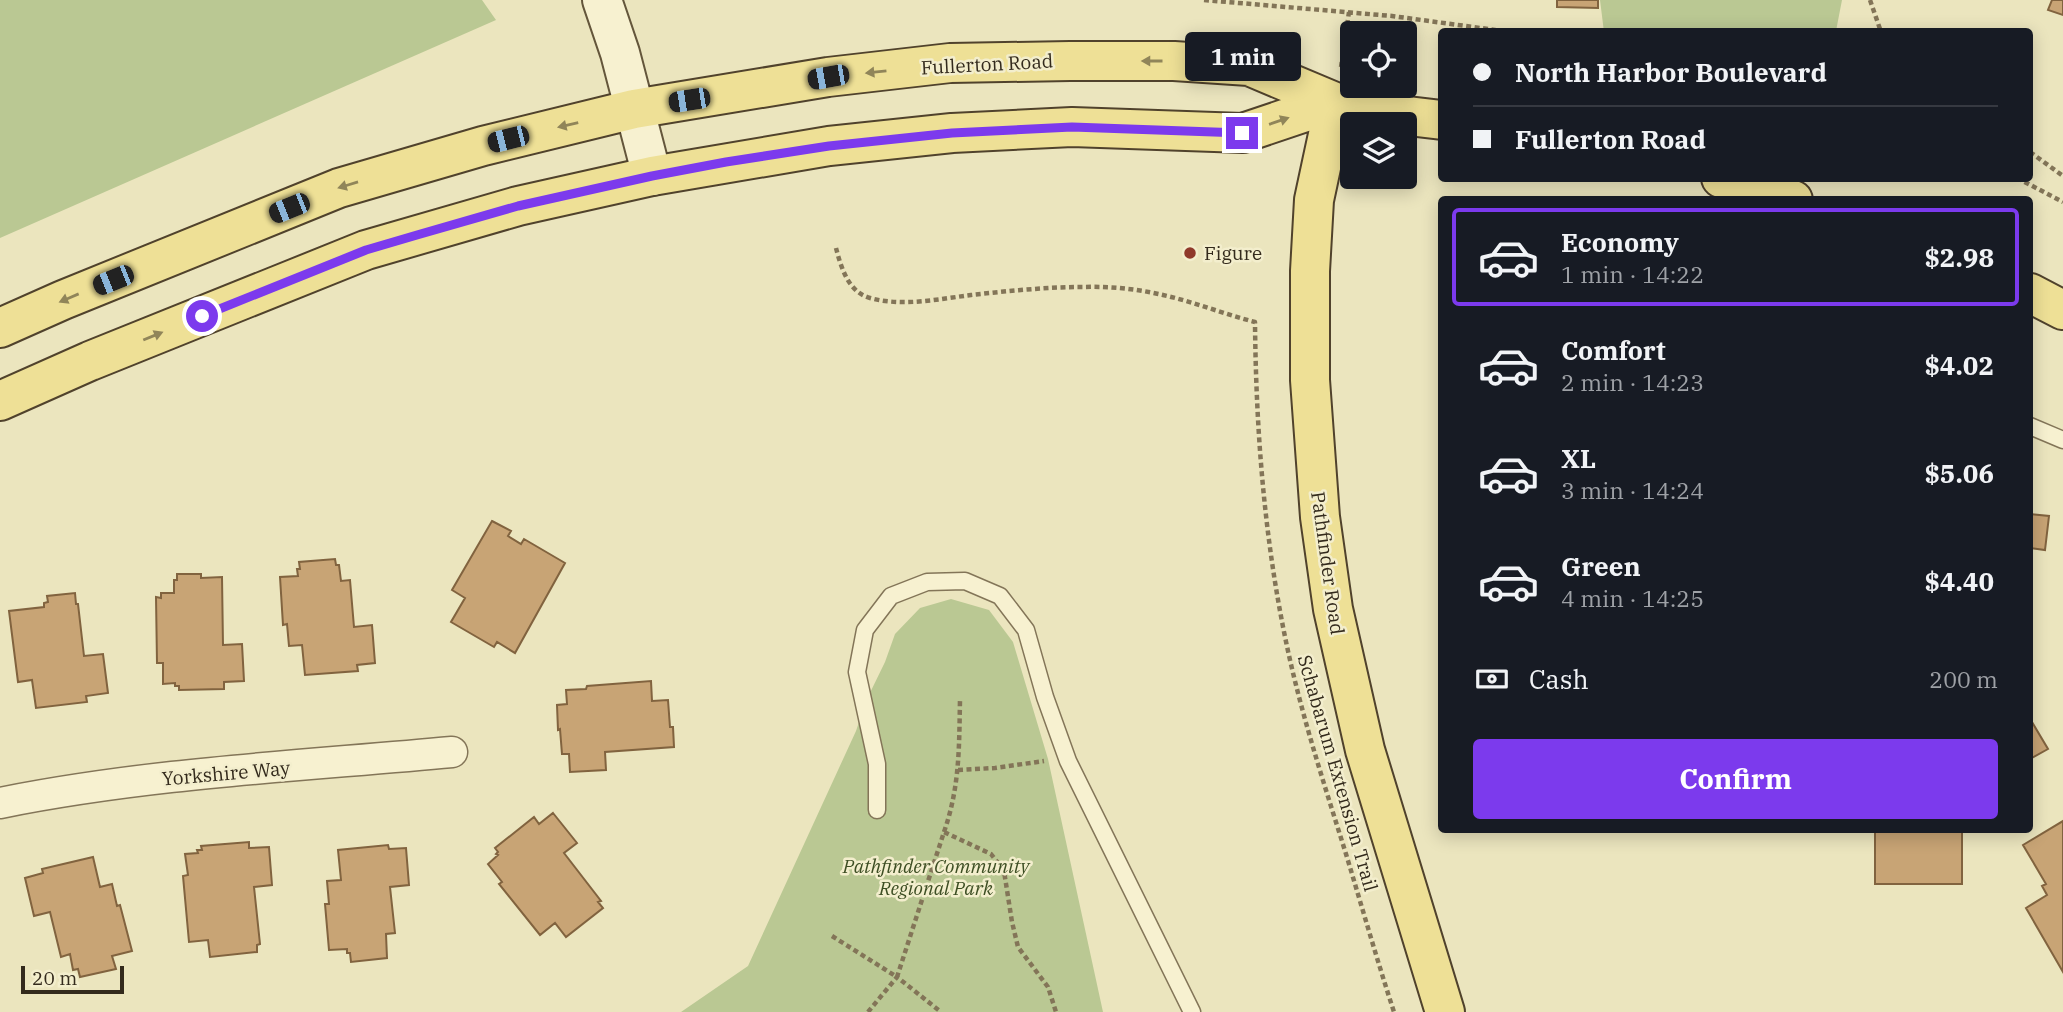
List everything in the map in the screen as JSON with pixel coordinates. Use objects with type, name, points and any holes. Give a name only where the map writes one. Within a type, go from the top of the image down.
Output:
[{"type":"main road","name":"Fullerton Road","points":[[0,328],[339,188],[483,146],[634,109],[828,77],[950,63],[1174,61],[1249,66],[1335,102],[1438,120]]},
{"type":"main road","name":"Fullerton Road","points":[[0,401],[90,361],[366,250],[518,206],[652,176],[829,146],[952,133],[1072,127],[1242,133],[1335,102]]},
{"type":"main road","name":"Pathfinder Road","points":[[1335,102],[1314,200],[1310,271],[1310,380],[1320,517],[1333,609],[1353,704],[1378,796],[1445,1012]]},
{"type":"main road","points":[[1734,182],[1780,196]]},
{"type":"main road","points":[[2033,295],[2063,310]]},
{"type":"street","points":[[602,0],[620,53],[652,176]]},
{"type":"street","name":"Yorkshire Way","points":[[0,803],[121,782],[452,752]]},
{"type":"lane","points":[[2033,427],[2063,440]]},
{"type":"lane","points":[[877,810],[877,764],[857,672],[865,631],[891,596],[927,582],[965,582],[999,596],[1026,630],[1045,697],[1066,755],[1192,1012]]},
{"type":"path","points":[[1204,0],[1392,16],[1480,28]]},
{"type":"path","points":[[1870,0],[1880,28]]},
{"type":"path","points":[[1335,102],[1349,12]]},
{"type":"path","points":[[2033,154],[2063,176]]},
{"type":"path","points":[[2025,182],[2063,202]]},
{"type":"path","name":"Schabarum Extension Trail","points":[[836,248],[850,284],[867,297],[916,301],[1083,286],[1128,288],[1164,295],[1255,322],[1262,473],[1274,571],[1290,659],[1311,744],[1394,1012]]},
{"type":"path","points":[[868,1012],[897,977],[953,806],[958,771],[960,700]]},
{"type":"path","points":[[958,771],[995,768],[1066,755]]},
{"type":"path","points":[[944,832],[991,854],[1004,872],[1018,947],[1048,987],[1055,1012]]},
{"type":"path","points":[[832,936],[897,977],[942,1012]]},
{"type":"green space","points":[[0,0],[482,0],[496,20],[0,238]]},
{"type":"green space","points":[[1600,0],[1842,0],[1837,28],[1604,28]]},
{"type":"green space","name":"Pathfinder Community Regional Park","points":[[951,599],[989,610],[1013,642],[1048,759],[1103,1012],[681,1012],[748,966],[856,731],[895,634],[920,608]]},
{"type":"building","points":[[1557,0],[1598,0],[1598,8],[1557,7]]},
{"type":"building","points":[[2052,0],[2063,0],[2063,15],[2048,10]]},
{"type":"building","points":[[2033,514],[2049,516],[2045,550],[2033,548]]},
{"type":"building","points":[[492,521],[511,531],[508,536],[521,544],[524,539],[565,563],[515,653],[497,642],[494,647],[451,622],[465,598],[452,590]]},
{"type":"building","points":[[335,559],[336,565],[339,565],[341,581],[350,580],[354,627],[372,625],[375,663],[357,665],[358,671],[305,675],[302,645],[289,646],[287,624],[283,625],[280,577],[298,576],[299,562]]},
{"type":"building","points":[[177,574],[201,574],[201,578],[222,577],[223,645],[242,644],[244,681],[224,682],[224,689],[179,690],[175,683],[163,684],[163,663],[157,663],[156,597],[161,598],[161,593],[174,593]]},
{"type":"building","points":[[75,593],[84,656],[103,654],[108,693],[86,696],[87,702],[36,708],[32,680],[18,682],[9,611],[44,607],[44,603],[48,602],[47,596]]},
{"type":"building","points":[[651,681],[652,701],[668,700],[674,747],[605,752],[606,770],[570,772],[569,754],[562,754],[560,729],[558,730],[557,705],[567,704],[566,690]]},
{"type":"building","points":[[2033,724],[2048,749],[2033,757]]},
{"type":"building","points":[[553,813],[577,843],[564,853],[601,901],[598,902],[603,908],[566,937],[555,923],[540,935],[499,884],[502,882],[488,864],[498,855],[495,848],[534,817],[539,824]]},
{"type":"building","points":[[2063,821],[2063,972],[2026,908],[2047,895],[2042,886],[2046,884],[2023,845]]},
{"type":"building","points":[[1875,833],[1962,833],[1962,884],[1875,884]]},
{"type":"building","points":[[249,842],[249,848],[269,847],[272,885],[254,887],[260,944],[257,945],[257,952],[210,957],[208,940],[189,942],[183,876],[188,875],[185,854],[198,853],[197,850],[202,850],[201,846]]},
{"type":"building","points":[[388,845],[389,849],[406,848],[409,885],[390,887],[395,933],[386,934],[387,958],[351,962],[347,949],[329,950],[325,904],[329,904],[327,881],[341,880],[338,850]]},
{"type":"building","points":[[93,857],[100,887],[112,884],[132,951],[112,956],[116,969],[80,977],[78,969],[73,970],[70,954],[61,957],[50,912],[34,916],[25,878],[43,873],[42,869]]},
{"type":"place","name":"Figure","points":[[1190,253]]},
{"type":"route","points":[[202,316],[366,250],[417,235],[518,206],[726,162],[829,146],[952,133],[1072,127],[1242,133]]}]
